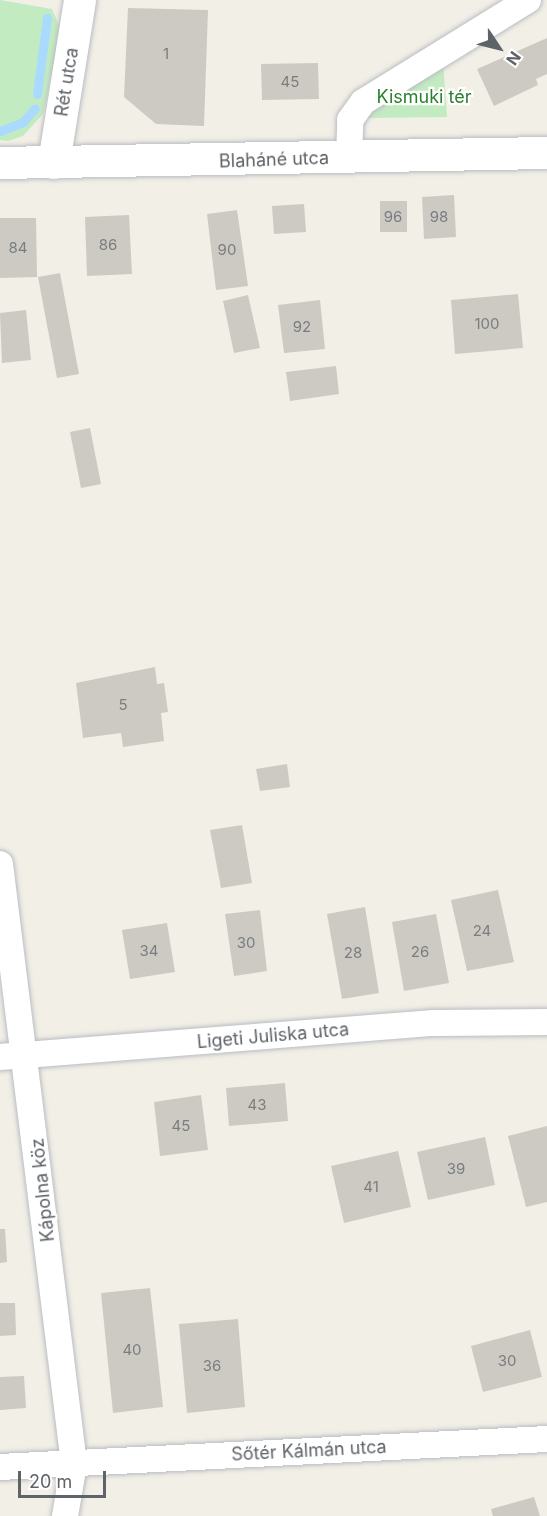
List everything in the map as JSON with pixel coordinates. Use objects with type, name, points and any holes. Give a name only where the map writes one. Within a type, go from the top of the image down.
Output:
[{"type":"street","points":[[349,158],[350,120],[363,102],[528,0]]},
{"type":"street","name":"Rét utca","points":[[54,163],[77,1]]},
{"type":"street","name":"Blaháné utca","points":[[0,163],[547,153]]},
{"type":"street","name":"Kápolna köz","points":[[0,864],[27,1056],[74,1464],[65,1516]]},
{"type":"street","name":"Ligeti Juliska utca","points":[[0,1057],[434,1023],[547,1022]]},
{"type":"street","name":"Sőtér Kálmán utca","points":[[0,1467],[547,1439]]},
{"type":"green space","points":[[0,0],[52,9],[61,30],[43,114],[23,136],[8,141],[0,140]]},
{"type":"green space","name":"Kismuki tér","points":[[443,61],[447,117],[367,118],[369,113]]},
{"type":"building","points":[[128,8],[208,10],[204,126],[156,124],[124,97]]},
{"type":"building","points":[[547,38],[547,74],[536,79],[538,85],[494,106],[477,69]]},
{"type":"building","points":[[318,63],[319,99],[262,100],[261,64]]},
{"type":"building","points":[[454,195],[456,237],[424,239],[422,197]]},
{"type":"building","points":[[380,201],[407,201],[407,232],[380,232]]},
{"type":"building","points":[[304,204],[306,232],[274,234],[272,206]]},
{"type":"building","points":[[237,210],[248,286],[216,290],[207,214]]},
{"type":"building","points":[[129,215],[132,274],[87,276],[85,217]]},
{"type":"building","points":[[0,218],[36,218],[37,277],[0,278]]},
{"type":"building","points":[[60,273],[79,374],[57,378],[38,277]]},
{"type":"building","points":[[518,294],[523,348],[455,354],[451,300]]},
{"type":"building","points":[[248,295],[260,348],[234,353],[223,301]]},
{"type":"building","points":[[320,300],[325,349],[284,353],[278,305]]},
{"type":"building","points":[[26,310],[31,360],[2,363],[0,313]]},
{"type":"building","points":[[336,366],[339,394],[290,401],[286,372]]},
{"type":"building","points":[[90,428],[101,484],[81,488],[70,432]]},
{"type":"building","points":[[155,667],[157,684],[164,683],[168,712],[161,713],[164,741],[123,747],[121,733],[83,738],[76,683]]},
{"type":"building","points":[[287,764],[290,787],[260,791],[256,769]]},
{"type":"building","points":[[242,825],[252,883],[221,888],[210,830]]},
{"type":"building","points":[[498,890],[514,962],[467,971],[451,900]]},
{"type":"building","points":[[365,907],[379,993],[342,999],[327,914]]},
{"type":"building","points":[[260,910],[267,971],[234,976],[225,914]]},
{"type":"building","points":[[436,914],[449,983],[404,991],[392,922]]},
{"type":"building","points":[[167,923],[175,972],[130,979],[122,930]]},
{"type":"building","points":[[285,1083],[288,1121],[229,1126],[226,1088]]},
{"type":"building","points":[[201,1095],[208,1150],[160,1156],[154,1102]]},
{"type":"building","points":[[547,1126],[547,1202],[526,1207],[508,1136]]},
{"type":"building","points":[[485,1137],[495,1185],[428,1200],[417,1152]]},
{"type":"building","points":[[398,1151],[411,1207],[344,1223],[331,1166]]},
{"type":"building","points":[[0,1229],[5,1229],[7,1262],[0,1263]]},
{"type":"building","points":[[150,1288],[163,1407],[113,1413],[101,1293]]},
{"type":"building","points":[[0,1303],[15,1303],[16,1335],[0,1336]]},
{"type":"building","points":[[238,1319],[245,1407],[187,1413],[179,1324]]},
{"type":"building","points":[[530,1330],[542,1377],[483,1392],[471,1346]]},
{"type":"building","points":[[24,1376],[26,1408],[0,1410],[0,1377]]},
{"type":"building","points":[[534,1497],[540,1516],[493,1516],[491,1509]]},
{"type":"waterway","points":[[37,94],[47,18]]},
{"type":"waterway","points":[[0,131],[23,122],[35,108]]}]
